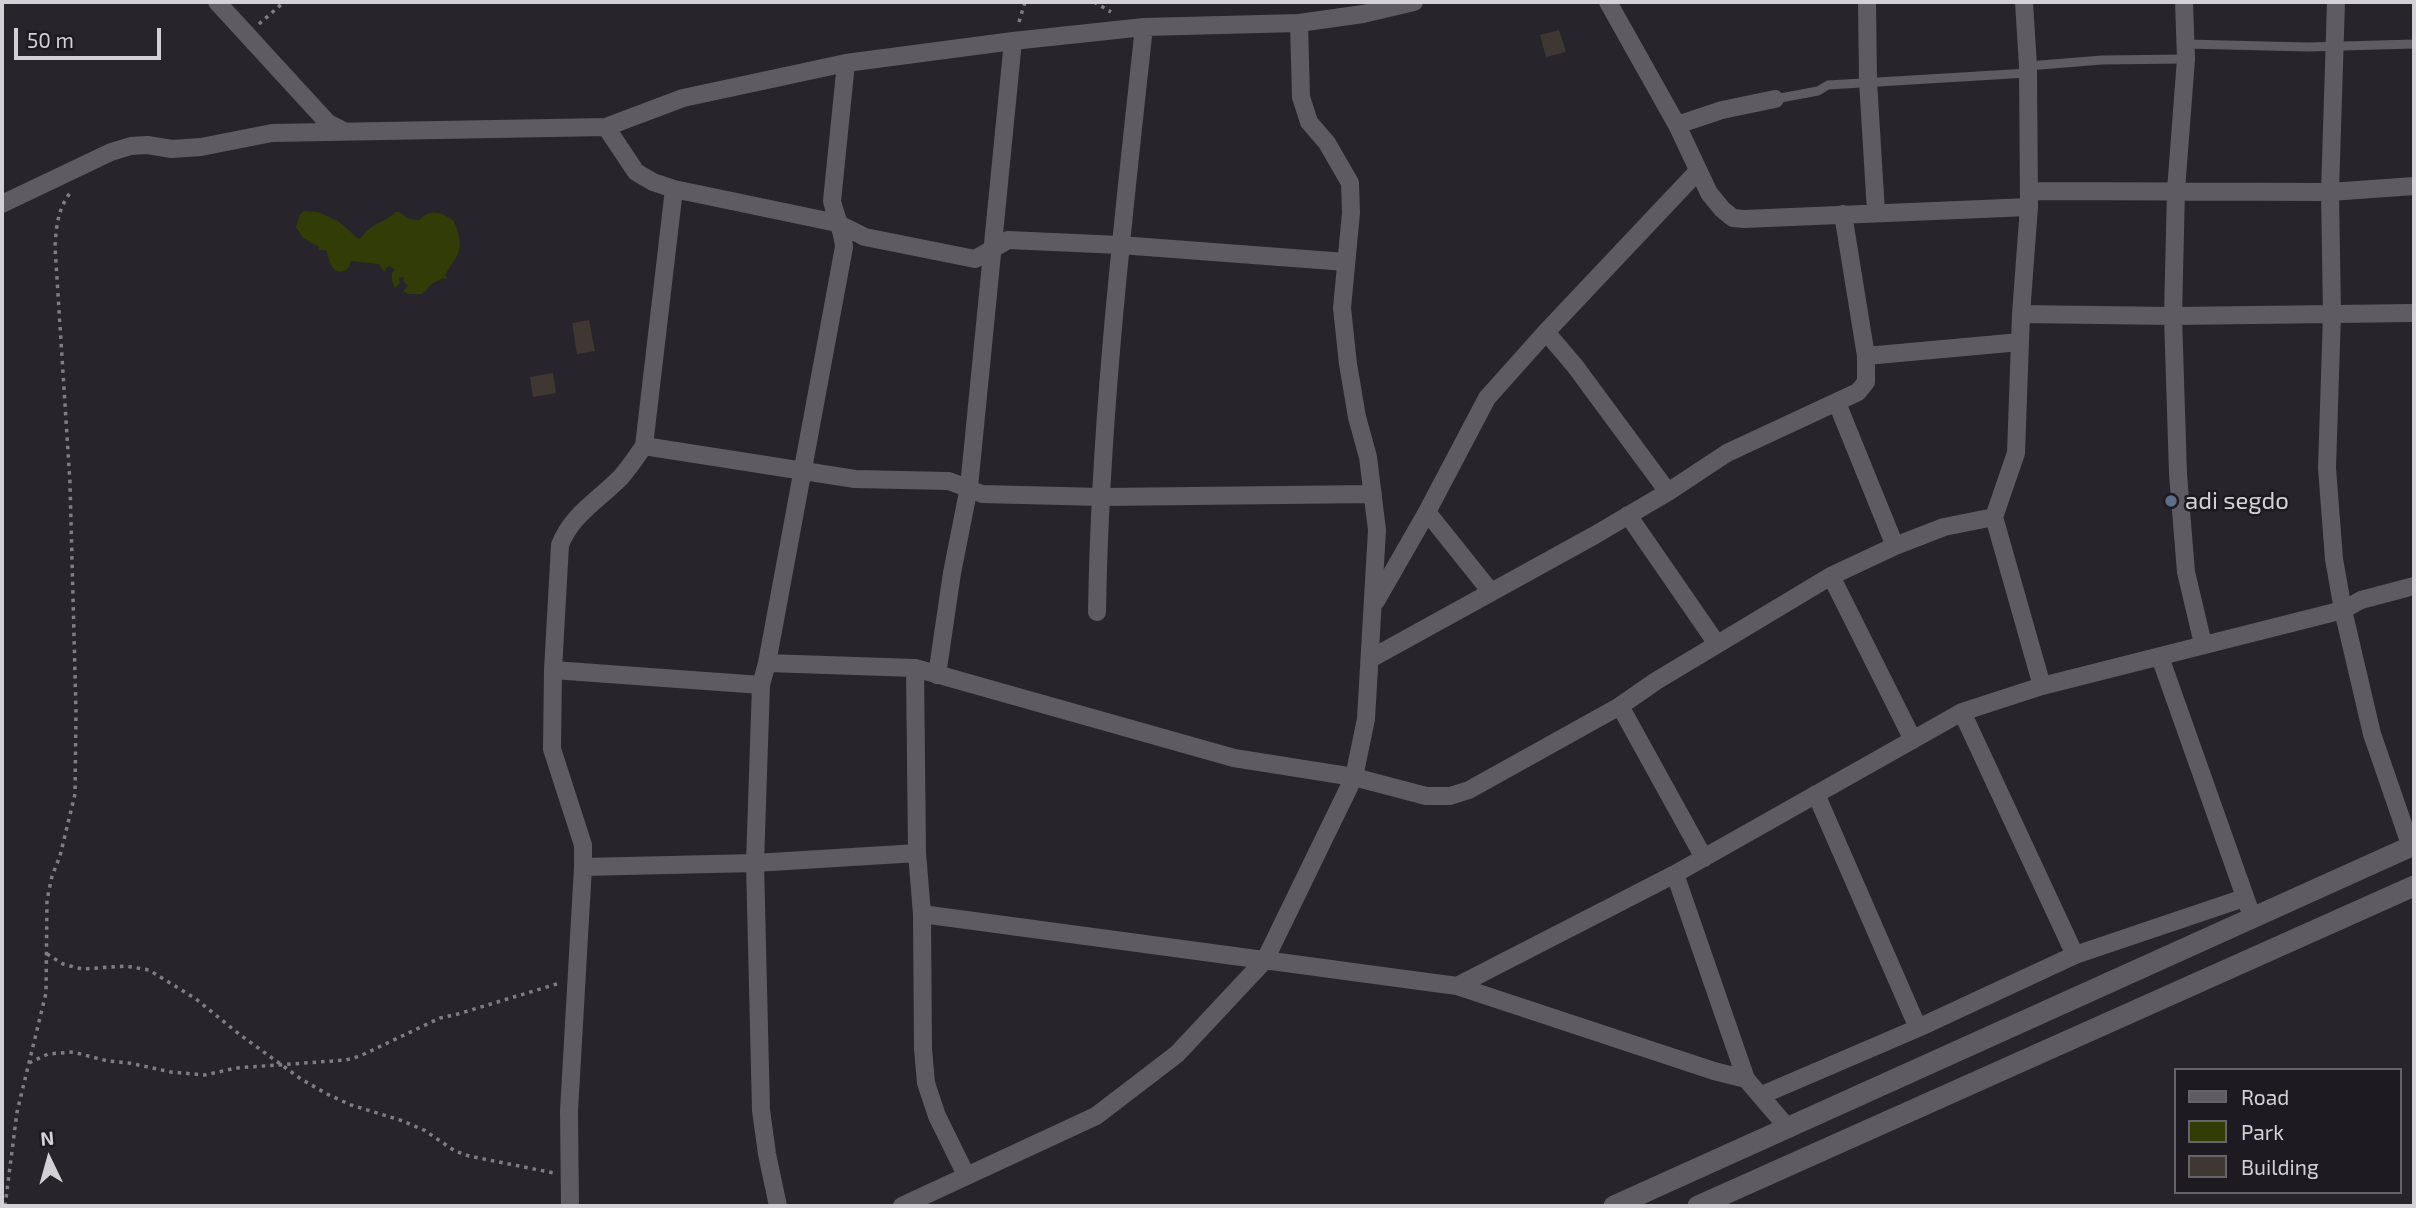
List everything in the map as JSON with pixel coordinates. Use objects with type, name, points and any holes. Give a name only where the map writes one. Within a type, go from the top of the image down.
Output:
[{"type":"street","points":[[216,2],[328,123],[342,131]]},
{"type":"street","points":[[2,204],[111,152],[131,146],[147,145],[172,149],[201,147],[272,133],[606,127],[683,98],[846,63],[1144,27],[1299,23],[1363,14],[1413,2]]},
{"type":"street","points":[[1608,2],[1677,125],[1709,193],[1733,218],[1876,212],[2176,190],[2330,192],[2414,186]]},
{"type":"street","points":[[1867,2],[1868,81],[1876,212]]},
{"type":"street","points":[[2024,2],[2028,70],[2029,199],[2015,453],[1994,517],[2042,686]]},
{"type":"street","points":[[2184,2],[2186,51],[2176,190],[2173,316],[2178,474],[2186,572],[2203,644]]},
{"type":"street","points":[[1614,1206],[2412,846],[2372,734],[2334,559],[2327,468],[2332,314],[2330,192],[2336,2]]},
{"type":"street","points":[[902,1206],[1096,1116],[1177,1054],[1265,960],[1354,777],[1366,719],[1377,530],[1368,457],[1355,404],[1342,308],[1351,213],[1350,183],[1327,143],[1309,122],[1301,97],[1299,23]]},
{"type":"street","points":[[1097,612],[1102,497],[1120,245],[1144,27]]},
{"type":"street","points":[[937,675],[952,573],[969,487],[1013,41]]},
{"type":"street","points":[[778,1206],[761,1110],[755,863],[761,685],[768,663],[844,247],[843,231],[837,223],[832,201],[846,63]]},
{"type":"street","points":[[1677,125],[1722,110],[1775,99]]},
{"type":"street","points":[[606,127],[636,172],[653,182],[674,189],[837,223],[865,237],[975,259],[1007,240],[1120,245],[1346,262]]},
{"type":"street","points":[[1373,606],[1427,512],[1487,398],[1698,171]]},
{"type":"street","points":[[570,1206],[569,1111],[583,845],[552,749],[560,545],[574,518],[621,476],[644,446],[674,189]]},
{"type":"street","points":[[1370,659],[1668,492],[1727,453],[1858,392],[1866,382],[1866,356],[1843,214]]},
{"type":"street","points":[[2021,314],[2173,316],[2414,313]]},
{"type":"street","points":[[1546,332],[1575,366],[1668,492]]},
{"type":"street","points":[[1866,356],[2020,342]]},
{"type":"street","points":[[1837,402],[1895,546]]},
{"type":"street","points":[[644,446],[855,479],[949,481],[982,494],[1102,497],[1373,494]]},
{"type":"street","points":[[1427,512],[1491,592]]},
{"type":"street","points":[[1628,515],[1717,645]]},
{"type":"street","points":[[768,663],[915,668],[1234,758],[1354,777],[1426,796],[1450,796],[1469,790],[1620,706],[1831,576],[1944,527],[1994,517]]},
{"type":"street","points":[[1831,576],[1913,740]]},
{"type":"street","points":[[1457,986],[1675,874],[1962,712],[2042,686],[2343,610],[2361,600],[2414,586]]},
{"type":"street","points":[[2161,657],[2244,898],[2254,918]]},
{"type":"street","points":[[915,668],[917,853],[922,914],[923,1049],[926,1083],[937,1116],[966,1175]]},
{"type":"street","points":[[553,670],[761,685]]},
{"type":"street","points":[[1620,706],[1704,858]]},
{"type":"street","points":[[1962,712],[2075,955]]},
{"type":"street","points":[[1816,794],[1918,1028]]},
{"type":"street","points":[[583,867],[755,863],[917,853]]},
{"type":"street","points":[[1675,874],[1746,1079],[1788,1128]]},
{"type":"street","points":[[1698,1206],[2414,886]]},
{"type":"street","points":[[1762,1095],[1918,1028],[2075,955],[2244,898]]},
{"type":"street","points":[[922,914],[1457,986],[1714,1071],[1746,1079]]},
{"type":"lane","points":[[1775,99],[1818,92],[1828,85],[2028,70],[2186,51],[2414,44]]},
{"type":"path","points":[[247,36],[284,2]]},
{"type":"path","points":[[5,1206],[17,1112],[46,993],[47,900],[75,794],[76,712],[70,483],[55,247],[56,223],[64,201],[75,186]]},
{"type":"path","points":[[47,954],[63,964],[82,969],[126,966],[149,970],[197,999],[239,1034],[327,1094],[424,1130],[455,1151],[469,1156],[569,1176]]},
{"type":"path","points":[[29,1063],[48,1054],[73,1052],[108,1061],[187,1074],[205,1074],[236,1068],[346,1060],[440,1018],[577,978]]},
{"type":"green space","points":[[304,211],[318,212],[338,221],[359,239],[369,229],[396,212],[409,219],[419,220],[428,214],[440,214],[454,221],[459,250],[445,275],[447,279],[443,278],[432,284],[422,294],[409,294],[403,291],[408,286],[403,281],[404,277],[399,278],[400,283],[395,288],[392,273],[395,270],[390,266],[384,272],[379,264],[351,261],[346,270],[336,271],[326,250],[319,250],[319,247],[303,238],[296,227],[300,214]]},
{"type":"building","points":[[1559,30],[1566,52],[1546,57],[1540,35]]},
{"type":"building","points":[[589,320],[595,351],[577,354],[572,323]]},
{"type":"building","points":[[553,373],[556,393],[533,397],[530,377]]},
{"type":"place","name":"adi segdo","points":[[2171,501]]}]
